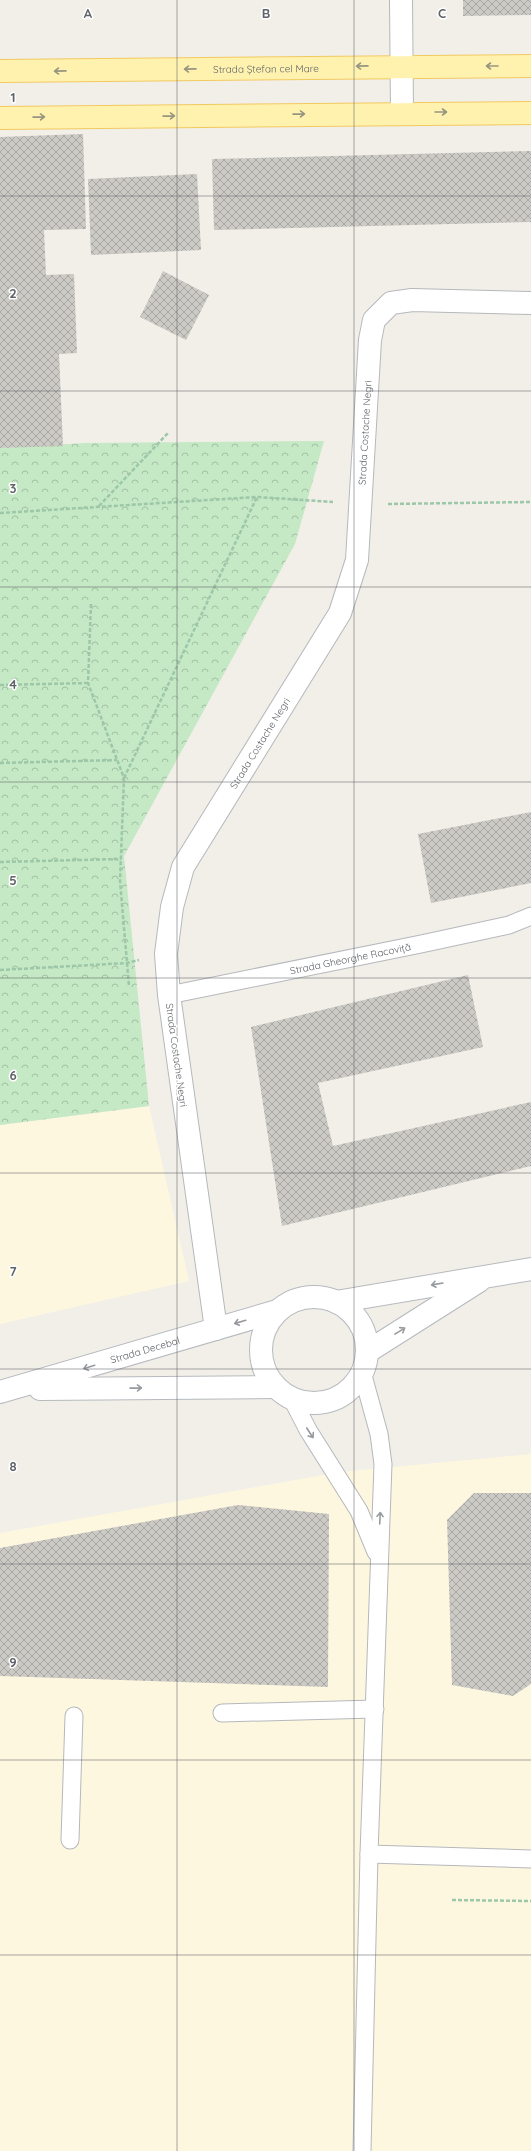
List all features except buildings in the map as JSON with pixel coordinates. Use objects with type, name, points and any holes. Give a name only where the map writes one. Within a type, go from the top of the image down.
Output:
[{"type":"main road","name":"Strada Ștefan cel Mare","points":[[0,71],[400,66],[531,66]]},
{"type":"main road","points":[[0,118],[402,112],[531,112]]},
{"type":"street","points":[[401,0],[400,66],[402,112]]},
{"type":"street","name":"Strada Costache Negri","points":[[216,1329],[169,994],[166,954],[172,906],[183,868],[340,613],[357,560],[370,340],[374,320],[391,303],[412,300],[531,303]]},
{"type":"street","points":[[336,1302],[531,1269]]},
{"type":"street","points":[[364,1362],[363,1332],[353,1314],[336,1302],[316,1297],[295,1300],[277,1311],[265,1328],[261,1348],[264,1369],[284,1393],[312,1404],[332,1400],[350,1389],[364,1362],[489,1275]]},
{"type":"street","name":"Strada Decebal","points":[[7,1391],[277,1311]]},
{"type":"street","name":"Strada Decebal","points":[[7,1391],[284,1393]]},
{"type":"lane","name":"Strada Gheorghe Racoviță","points":[[169,994],[451,938],[509,925],[531,916]]},
{"type":"lane","points":[[362,2151],[378,1557],[383,1464],[379,1434],[364,1362]]},
{"type":"lane","points":[[284,1393],[359,1511],[378,1557]]},
{"type":"lane","points":[[222,1713],[375,1709]]},
{"type":"lane","points":[[70,1840],[74,1716]]},
{"type":"lane","points":[[369,1854],[531,1859]]},
{"type":"path","points":[[99,507],[168,433]]},
{"type":"path","points":[[124,778],[257,497]]},
{"type":"path","points":[[0,513],[257,497],[361,505],[531,502]]},
{"type":"path","points":[[91,604],[88,683],[124,778],[120,881],[129,986]]},
{"type":"path","points":[[0,684],[88,683]]},
{"type":"path","points":[[0,763],[118,760]]},
{"type":"path","points":[[0,862],[121,858]]},
{"type":"path","points":[[0,970],[127,963],[166,954]]},
{"type":"path","points":[[452,1900],[531,1901]]},
{"type":"shaded area","points":[[149,1106],[189,1281],[0,1324],[0,1125]]},
{"type":"shaded area","points":[[531,1454],[531,2151],[0,2151],[0,1533],[340,1472]]},
{"type":"green space","points":[[324,441],[295,544],[124,856],[149,1106],[0,1125],[0,448],[86,443]]}]
